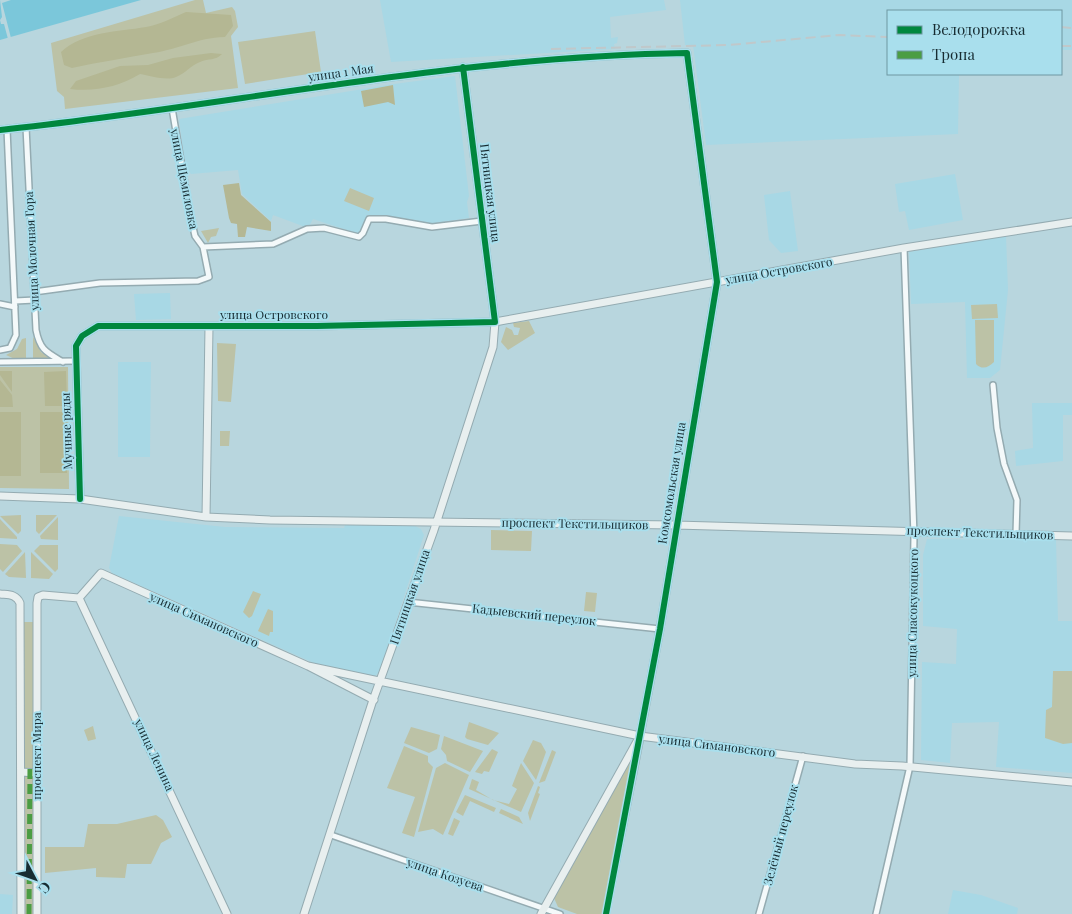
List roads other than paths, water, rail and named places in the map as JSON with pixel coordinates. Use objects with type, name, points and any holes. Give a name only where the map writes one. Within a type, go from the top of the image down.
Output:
[{"type":"street","name":"улица 1 Мая","points":[[3,130],[463,67],[598,56],[687,54]]},
{"type":"street","name":"Комсомольская улица","points":[[606,914],[660,628],[717,282],[687,54]]},
{"type":"street","name":"Пятницкая улица","points":[[304,914],[493,347],[495,322],[463,67]]},
{"type":"street","name":"улица Щемиловка","points":[[34,292],[100,283],[198,280],[209,277],[203,247],[195,236],[190,214],[172,108]]},
{"type":"street","name":"улица Молочная Гора","points":[[26,127],[34,292],[39,344],[44,350],[63,362]]},
{"type":"street","name":"улица Молочная Гора","points":[[0,350],[10,348],[15,342],[15,304],[3,130]]},
{"type":"street","points":[[203,247],[273,244],[307,230],[324,228],[359,237],[370,219],[386,219],[432,228],[482,221]]},
{"type":"street","name":"улица Островского","points":[[76,361],[76,346],[82,336],[98,326],[209,327],[495,322],[904,248],[1072,222]]},
{"type":"street","name":"улица Спасокукоцкого","points":[[876,914],[910,766],[914,530],[904,248]]},
{"type":"street","points":[[0,304],[15,304],[35,300]]},
{"type":"street","points":[[206,517],[209,327]]},
{"type":"street","points":[[0,362],[76,361]]},
{"type":"street","name":"Мучные ряды","points":[[76,361],[80,499]]},
{"type":"street","points":[[993,385],[996,428],[1004,464],[1017,500],[1016,534]]},
{"type":"street","name":"проспект Текстильщиков","points":[[0,496],[80,499],[206,517],[914,530],[1072,536]]},
{"type":"street","name":"улица Симановского","points":[[79,598],[101,573],[308,666],[374,700]]},
{"type":"street","name":"проспект Мира","points":[[0,594],[12,595],[18,598],[20,604],[21,914]]},
{"type":"street","name":"проспект Мира","points":[[37,914],[38,597],[43,595],[79,598]]},
{"type":"street","name":"улица Ленина","points":[[79,598],[227,914]]},
{"type":"street","name":"Кадыевский переулок","points":[[408,602],[660,628]]},
{"type":"street","name":"улица Симановского","points":[[308,666],[640,736],[855,764],[910,766],[1072,782]]},
{"type":"street","name":"Комсомольская улица","points":[[542,911],[640,736]]},
{"type":"street","name":"Зелёный переулок","points":[[758,914],[803,756]]},
{"type":"street","points":[[21,772],[37,773]]},
{"type":"street","name":"улица Козуева","points":[[331,835],[542,911],[560,914]]},
{"type":"railway","points":[[1062,27],[1072,28]]},
{"type":"railway","points":[[551,49],[729,45],[839,35],[887,37]]},
{"type":"railway","points":[[1062,46],[1072,46]]}]
